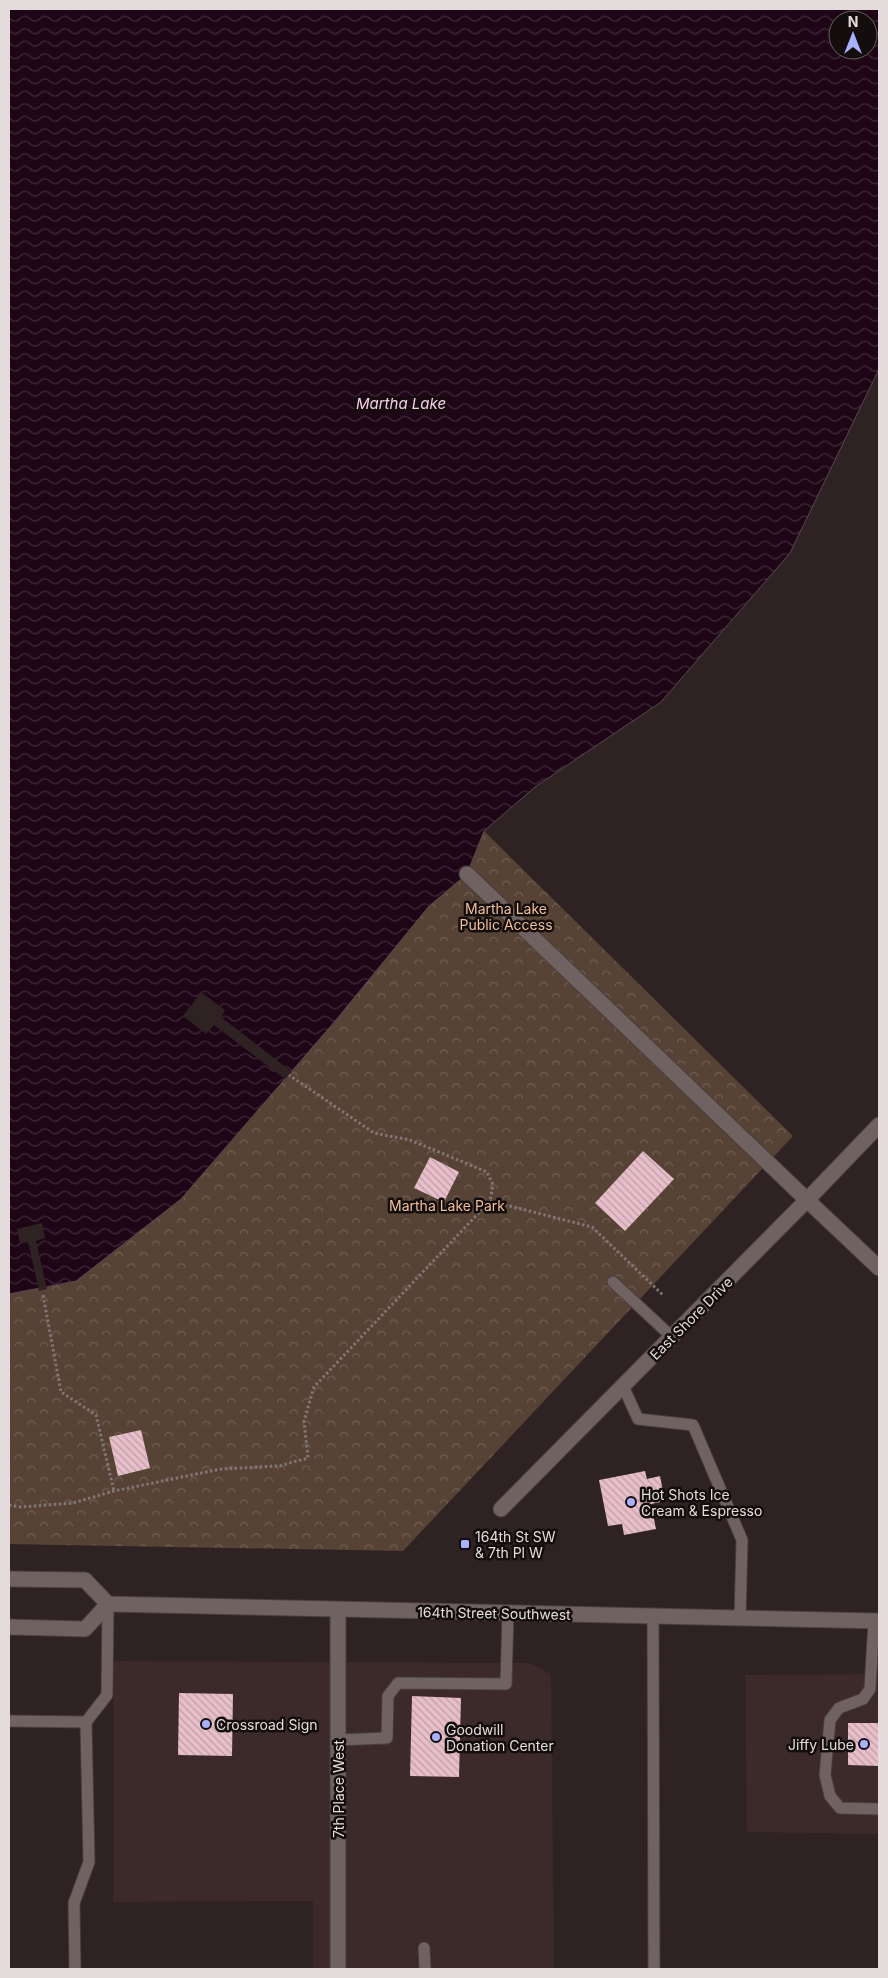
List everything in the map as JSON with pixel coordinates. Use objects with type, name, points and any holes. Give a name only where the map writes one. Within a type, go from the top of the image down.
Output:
[{"type":"street","points":[[467,874],[879,1268]]},
{"type":"street","name":"East Shore Drive","points":[[501,1509],[807,1200],[879,1124]]},
{"type":"street","points":[[9,1579],[85,1580],[108,1604],[86,1629],[9,1627]]},
{"type":"street","name":"164th Street Southwest","points":[[108,1604],[876,1621]]},
{"type":"street","name":"7th Place West","points":[[338,1610],[338,1969]]},
{"type":"lane","points":[[613,1282],[672,1337]]},
{"type":"lane","points":[[623,1386],[638,1419],[693,1424],[742,1540],[740,1618]]},
{"type":"lane","points":[[75,1969],[74,1903],[89,1862],[86,1722],[107,1695],[108,1604]]},
{"type":"lane","points":[[338,1740],[387,1738],[388,1696],[398,1683],[506,1684],[508,1613]]},
{"type":"lane","points":[[653,1616],[654,1969]]},
{"type":"lane","points":[[876,1621],[870,1689],[863,1699],[839,1708],[830,1720],[825,1776],[830,1796],[840,1808],[879,1809]]},
{"type":"lane","points":[[9,1721],[86,1722]]},
{"type":"lane","points":[[424,1948],[424,1969]]},
{"type":"path","points":[[9,1505],[21,1507],[72,1503],[114,1491],[221,1469],[279,1466],[308,1458],[304,1421],[314,1386],[490,1201],[493,1185],[487,1172],[410,1140],[374,1134],[289,1075]]},
{"type":"path","points":[[490,1201],[592,1227],[664,1296]]},
{"type":"path","points":[[43,1295],[61,1392],[96,1415],[114,1491]]},
{"type":"shaded area","points":[[114,1661],[529,1663],[551,1674],[554,1969],[313,1969],[313,1901],[113,1902]]},
{"type":"shaded area","points":[[879,1674],[879,1834],[747,1832],[745,1675]]},
{"type":"green space","name":"Martha Lake Park","points":[[484,831],[793,1136],[403,1551],[9,1544],[9,1294],[76,1281],[429,906],[467,874]]},
{"type":"water","name":"Martha Lake","points":[[9,9],[879,9],[879,369],[790,553],[661,702],[535,787],[484,831],[467,874],[429,906],[336,1020],[181,1199],[76,1281],[9,1294]]},
{"type":"pier","points":[[201,992],[225,1010],[221,1017],[292,1072],[285,1079],[214,1025],[206,1034],[183,1016]]},
{"type":"pier","points":[[42,1223],[45,1238],[36,1241],[47,1289],[39,1291],[28,1241],[20,1243],[17,1229]]},
{"type":"building","points":[[643,1151],[674,1179],[625,1231],[595,1203]]},
{"type":"building","points":[[430,1157],[459,1172],[444,1202],[414,1188]]},
{"type":"building","points":[[141,1430],[150,1468],[118,1476],[109,1437]]},
{"type":"building","name":"Hot Shots Ice Cream & Espresso","points":[[645,1471],[647,1479],[660,1476],[665,1501],[651,1504],[656,1529],[624,1535],[622,1524],[608,1526],[599,1480]]},
{"type":"building","name":"Crossroad Sign","points":[[179,1693],[233,1694],[232,1756],[178,1755]]},
{"type":"building","name":"Goodwill Donation Center","points":[[412,1696],[461,1698],[459,1777],[410,1776]]},
{"type":"building","name":"Jiffy Lube","points":[[848,1723],[879,1723],[879,1766],[848,1765]]},
{"type":"place","name":"Hot Shots Ice Cream & Espresso","points":[[631,1502]]},
{"type":"place","name":"164th St SW & 7th Pl W","points":[[465,1544]]},
{"type":"place","name":"Crossroad Sign","points":[[206,1724]]},
{"type":"place","name":"Goodwill Donation Center","points":[[436,1737]]},
{"type":"place","name":"Jiffy Lube","points":[[864,1744]]},
{"type":"park label","name":"Martha Lake Public Access","points":[[506,916]]}]
